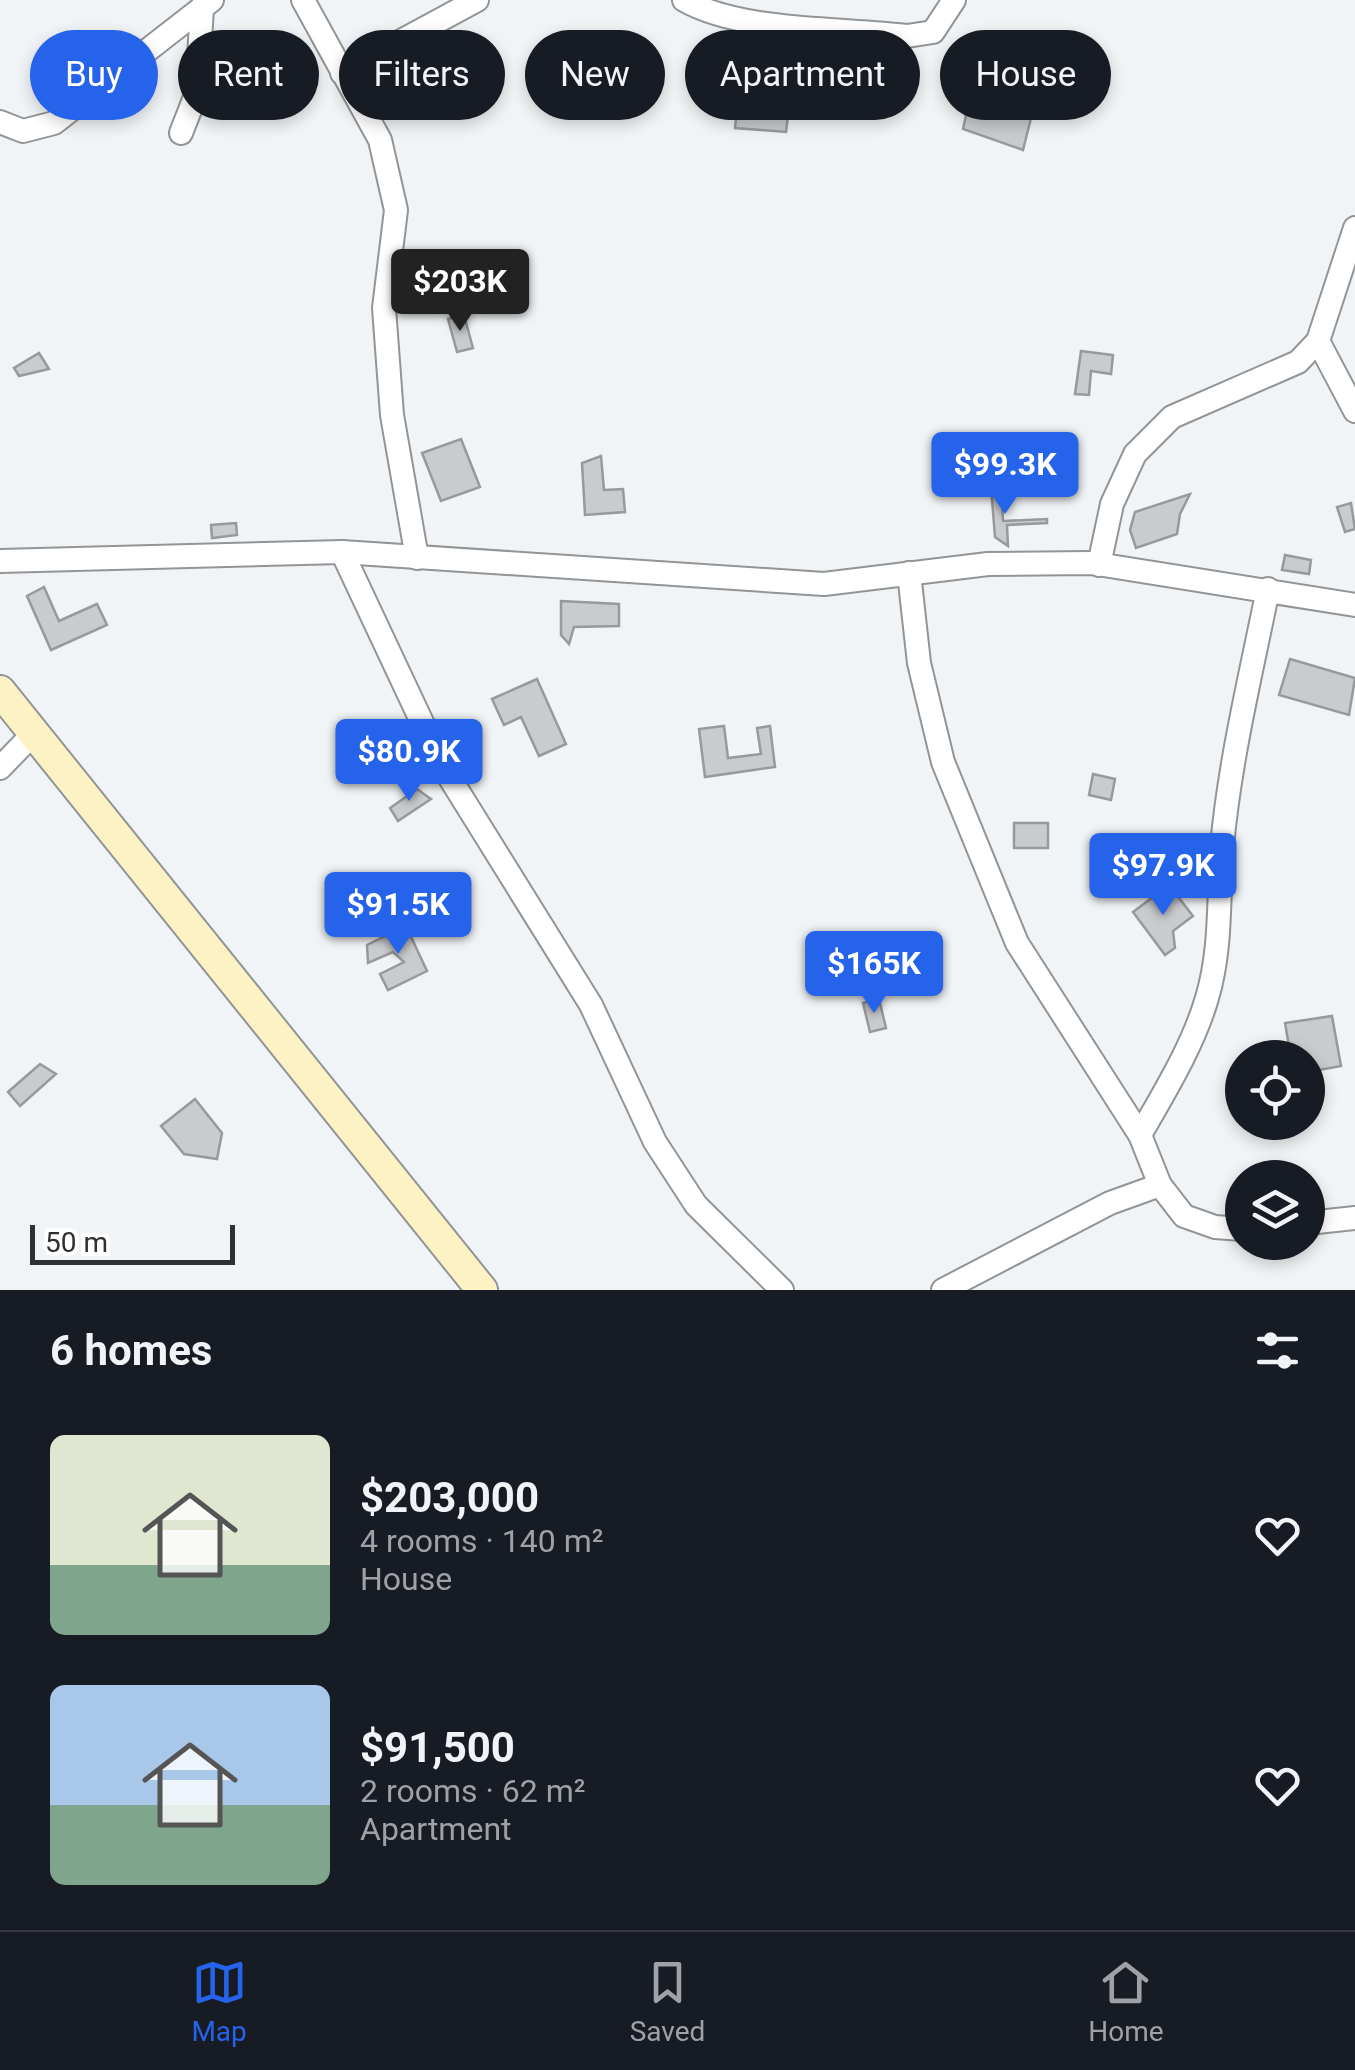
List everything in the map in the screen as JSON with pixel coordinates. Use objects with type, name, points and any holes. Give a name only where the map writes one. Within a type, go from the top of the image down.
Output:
[{"type":"main road","points":[[0,692],[482,1290]]},
{"type":"street","points":[[303,0],[339,67]]},
{"type":"street","points":[[422,30],[477,0]]},
{"type":"street","points":[[684,0],[706,12],[745,21],[906,36],[932,32],[954,0]]},
{"type":"street","points":[[0,122],[23,131],[54,123],[207,4]]},
{"type":"street","points":[[181,133],[197,92],[207,4]]},
{"type":"street","points":[[369,120],[380,140],[396,210],[385,326],[392,415],[417,558]]},
{"type":"street","points":[[1099,565],[1112,504],[1135,454],[1172,418],[1298,362],[1318,340],[1355,228]]},
{"type":"street","points":[[1318,340],[1355,411]]},
{"type":"street","points":[[342,552],[443,767],[591,1005],[656,1142],[696,1205],[782,1290]]},
{"type":"street","points":[[0,561],[342,552],[824,584],[988,564],[1099,565],[1355,605]]},
{"type":"street","points":[[910,574],[919,664],[943,762],[1017,943],[1140,1135],[1160,1185],[1184,1216],[1225,1228]]},
{"type":"street","points":[[1140,1135],[1183,1058],[1207,998],[1221,913],[1222,848],[1233,770],[1268,589]]},
{"type":"street","points":[[0,768],[34,734]]},
{"type":"street","points":[[943,1290],[1110,1203],[1160,1185]]},
{"type":"street","points":[[1325,1221],[1355,1218]]},
{"type":"building","points":[[736,120],[788,120],[786,132],[735,128]]},
{"type":"building","points":[[965,120],[1030,120],[1023,150],[963,129]]},
{"type":"building","points":[[464,315],[473,348],[457,352],[448,319]]},
{"type":"building","points":[[1081,351],[1113,355],[1111,374],[1091,371],[1089,395],[1075,394]]},
{"type":"building","points":[[39,353],[49,369],[19,376],[14,368]]},
{"type":"building","points":[[461,439],[480,487],[441,501],[422,453]]},
{"type":"building","points":[[601,456],[604,490],[623,489],[625,512],[585,515],[582,463]]},
{"type":"building","points":[[1001,486],[1003,521],[1047,519],[1047,523],[1007,525],[1008,546],[995,537],[991,487]]},
{"type":"building","points":[[1190,494],[1180,514],[1177,534],[1136,548],[1130,530],[1135,512]]},
{"type":"building","points":[[1351,503],[1355,529],[1345,532],[1337,507]]},
{"type":"building","points":[[236,523],[237,535],[212,538],[211,525]]},
{"type":"building","points":[[1285,555],[1311,560],[1309,574],[1282,570]]},
{"type":"building","points":[[44,587],[59,621],[97,604],[107,625],[51,650],[27,596]]},
{"type":"building","points":[[561,601],[619,604],[619,626],[574,627],[569,644],[561,635]]},
{"type":"building","points":[[1290,659],[1355,678],[1349,715],[1279,695]]},
{"type":"building","points":[[537,679],[566,744],[539,756],[521,717],[504,725],[492,699]]},
{"type":"building","points":[[724,726],[728,758],[761,754],[757,728],[770,726],[775,767],[705,777],[699,729]]},
{"type":"building","points":[[1093,774],[1115,779],[1111,800],[1089,795]]},
{"type":"building","points":[[417,789],[431,799],[398,821],[390,808]]},
{"type":"building","points":[[1014,823],[1048,823],[1048,848],[1014,848]]},
{"type":"building","points":[[1169,885],[1193,916],[1173,931],[1175,948],[1165,955],[1133,912]]},
{"type":"building","points":[[406,926],[427,971],[388,990],[380,974],[404,962],[393,952],[368,963],[367,945]]},
{"type":"building","points":[[879,999],[886,1028],[870,1032],[863,1003]]},
{"type":"building","points":[[1332,1016],[1341,1066],[1325,1069],[1325,1040],[1288,1040],[1285,1023]]},
{"type":"building","points":[[40,1064],[56,1074],[20,1106],[8,1092]]},
{"type":"building","points":[[195,1099],[222,1133],[217,1159],[184,1154],[161,1126]]}]
